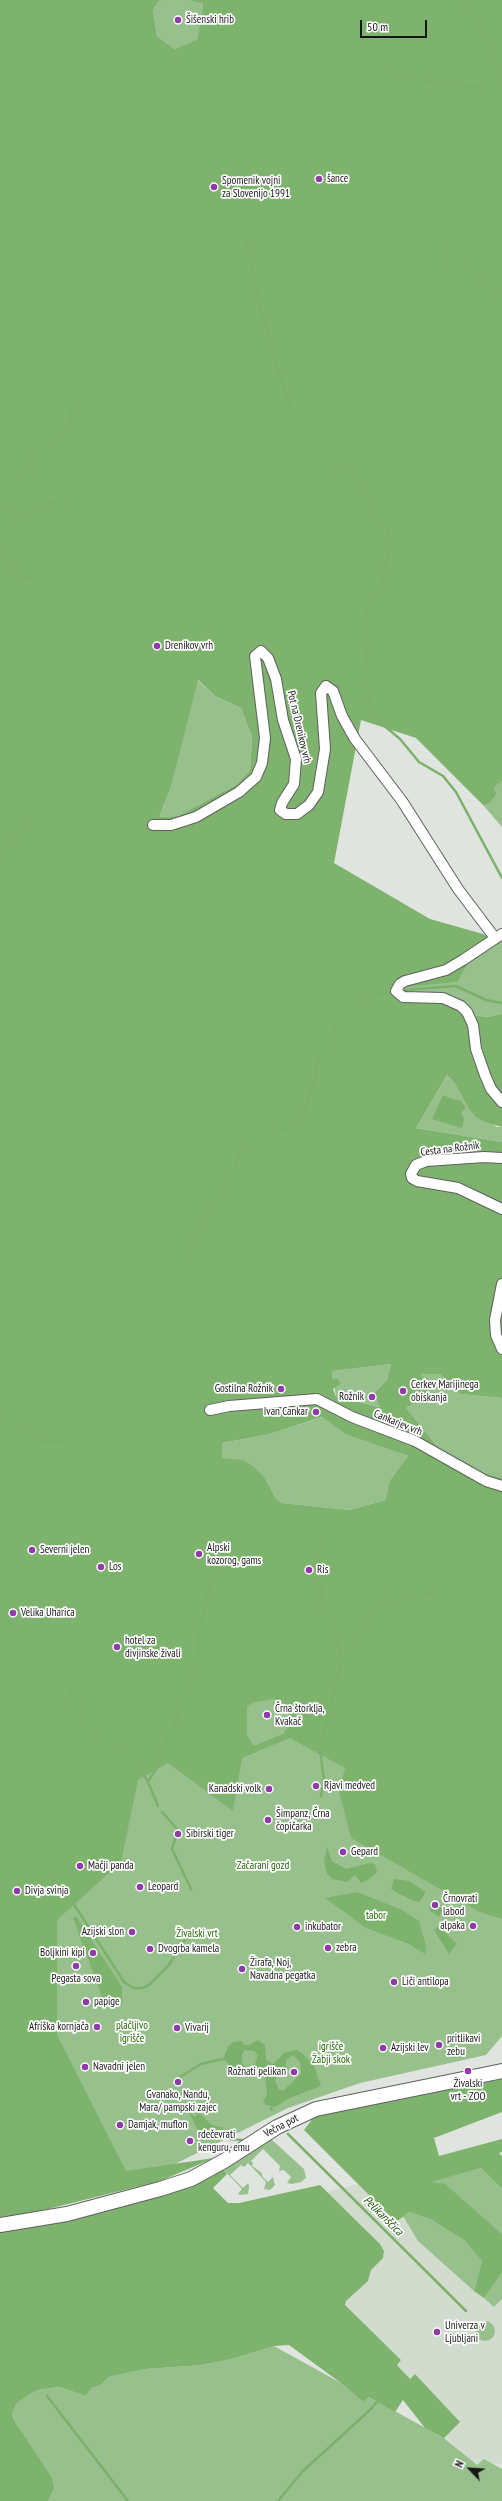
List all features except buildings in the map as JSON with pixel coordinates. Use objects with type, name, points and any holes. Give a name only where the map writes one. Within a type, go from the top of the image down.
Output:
[{"type":"main road","name":"Večna pot","points":[[0,2225],[67,2214],[160,2189],[191,2178],[224,2161],[277,2127],[316,2109],[502,2071]]},
{"type":"street","name":"Pot na Drenikov vrh","points":[[153,825],[171,825],[196,817],[239,792],[256,777],[262,763],[265,738],[255,656],[261,651],[268,658],[276,679],[283,720],[296,759],[294,784],[280,807],[282,812],[291,814],[304,809],[314,799],[320,785],[326,741],[321,693],[326,686],[333,691],[342,716],[355,739],[402,801],[458,889],[498,936]]},
{"type":"street","points":[[498,936],[446,970],[405,981],[400,984],[396,990],[403,997],[443,998],[453,1002],[466,1012],[473,1025],[476,1049],[485,1075],[493,1092],[502,1102]]},
{"type":"street","name":"Cesta na Rožnik","points":[[502,1158],[484,1157],[426,1161],[416,1165],[411,1174],[412,1178],[417,1181],[458,1188],[502,1209]]},
{"type":"street","points":[[502,1284],[495,1320],[496,1335],[502,1349]]},
{"type":"street","name":"Cankarjev vrh","points":[[210,1410],[229,1406],[317,1399],[352,1417],[415,1441],[486,1481],[502,1486]]},
{"type":"shaded area","points":[[443,1095],[455,1100],[460,1100],[466,1108],[461,1112],[464,1120],[462,1128],[432,1119]]},
{"type":"shaded area","points":[[327,1847],[332,1861],[346,1869],[370,1863],[375,1864],[377,1872],[368,1880],[361,1883],[355,1875],[347,1882],[333,1879],[327,1874],[324,1861]]},
{"type":"shaded area","points":[[394,1879],[409,1881],[426,1892],[419,1902],[413,1901],[391,1889]]},
{"type":"shaded area","points":[[429,1905],[438,1905],[443,1910],[439,1917],[430,1911]]},
{"type":"shaded area","points":[[438,1926],[457,1944],[449,1954],[434,1930]]},
{"type":"shaded area","points":[[258,2040],[265,2045],[266,2060],[273,2064],[284,2053],[296,2050],[302,2053],[314,2065],[321,2086],[290,2098],[275,2107],[266,2105],[263,2101],[267,2095],[265,2076],[233,2074],[228,2063],[223,2059],[228,2047],[233,2042],[242,2041],[245,2045],[249,2045]],"holes":[[[245,2050],[254,2051],[258,2055],[255,2064],[247,2069],[242,2062],[242,2054]],[[293,2055],[300,2062],[301,2074],[284,2090],[279,2090],[275,2081],[278,2071],[286,2067],[286,2060]]]},
{"type":"shaded area","points":[[186,2106],[192,2115],[195,2117],[197,2114],[201,2114],[210,2124],[219,2127],[220,2131],[214,2135],[197,2129]]},
{"type":"shaded area","name":"Univerza v Ljubljani","points":[[431,2182],[502,2189],[502,2464],[491,2463],[478,2469],[445,2436],[423,2385],[415,2374],[410,2379],[397,2364],[401,2360],[345,2305],[346,2301],[368,2281],[371,2270],[383,2258],[384,2251],[380,2244],[327,2192],[358,2184]]},
{"type":"green space","points":[[0,0],[163,0],[158,2],[153,10],[157,36],[175,49],[197,40],[203,4],[188,0],[502,0],[502,781],[493,788],[497,794],[489,804],[483,805],[416,738],[361,720],[334,863],[430,919],[483,934],[495,941],[474,953],[458,982],[406,987],[407,991],[437,993],[472,1015],[488,1017],[502,1014],[502,1127],[485,1122],[476,1117],[468,1108],[454,1082],[447,1075],[416,1128],[502,1142],[502,1398],[460,1394],[440,1374],[420,1374],[427,1382],[426,1397],[406,1408],[441,1452],[478,1471],[502,1478],[502,1919],[480,1912],[351,1838],[339,1792],[345,1768],[290,1738],[242,1758],[233,1811],[168,1763],[138,1780],[121,1862],[57,1920],[57,2035],[126,2171],[214,2158],[160,2181],[28,2214],[0,2217]],"holes":[[[198,680],[215,696],[241,708],[252,737],[250,770],[237,784],[178,816],[159,817],[171,787]],[[391,1364],[387,1380],[374,1393],[380,1407],[336,1397],[333,1389],[340,1384],[338,1379],[333,1379],[332,1371]],[[322,1417],[347,1435],[408,1456],[390,1480],[385,1500],[350,1510],[282,1503],[276,1499],[265,1478],[254,1467],[243,1460],[222,1458],[222,1443],[270,1434]],[[273,1699],[287,1705],[290,1724],[283,1734],[254,1746],[247,1735],[247,1706],[255,1702]]]},
{"type":"green space","points":[[163,0],[188,0],[203,4],[197,41],[175,49],[157,36],[153,10],[158,2]]},
{"type":"green space","points":[[197,680],[215,696],[241,708],[252,737],[250,770],[237,784],[178,816],[159,817],[171,787]]},
{"type":"green space","points":[[502,781],[502,827],[483,805],[489,804],[497,794],[492,788]]},
{"type":"green space","points":[[502,939],[502,1014],[488,1017],[472,1015],[437,993],[407,991],[406,986],[458,982],[474,953]]},
{"type":"green space","points":[[447,1075],[454,1082],[468,1108],[497,1127],[502,1127],[502,1142],[416,1128]]},
{"type":"green space","points":[[391,1364],[387,1380],[374,1393],[381,1407],[336,1397],[332,1371]]},
{"type":"green space","points":[[419,1374],[440,1374],[460,1394],[502,1398],[502,1478],[478,1471],[441,1452],[430,1440],[406,1408],[426,1397]]},
{"type":"green space","points":[[323,1417],[347,1435],[408,1456],[390,1480],[385,1500],[350,1510],[282,1503],[276,1499],[265,1478],[222,1458],[222,1443],[270,1434]]},
{"type":"green space","name":"Živalski vrt","points":[[100,1500],[502,1916],[502,2036],[486,2055],[360,2083],[288,2108],[173,2165],[42,2202],[0,1521]]},
{"type":"green space","name":"tabor","points":[[357,1892],[400,1909],[419,1921],[426,1946],[425,1954],[409,1944],[366,1928],[325,1898]]},
{"type":"green space","name":"Boljkini kipi","points":[[76,1916],[122,1987],[122,2006],[105,2005],[73,1918]]},
{"type":"green space","points":[[502,2079],[502,2112],[434,2138],[439,2156],[502,2139],[502,2152],[499,2153],[502,2156],[502,2189],[481,2168],[432,2182],[445,2184],[502,2234],[502,2273],[484,2298],[474,2291],[482,2261],[464,2240],[430,2219],[409,2212],[396,2222],[304,2130],[314,2117],[333,2111]]},
{"type":"green space","points":[[271,2139],[304,2169],[306,2178],[301,2182],[292,2184],[287,2183],[291,2177],[284,2170],[279,2171],[280,2166],[263,2149],[251,2161],[253,2163],[252,2166],[262,2173],[262,2176],[268,2182],[273,2177],[275,2185],[270,2190],[264,2189],[266,2182],[248,2163],[244,2167],[241,2165],[230,2175],[243,2188],[248,2183],[248,2194],[238,2194],[242,2189],[221,2167]]},
{"type":"green space","points":[[221,2167],[227,2174],[213,2188],[228,2203],[239,2203],[320,2185],[380,2244],[384,2251],[383,2258],[371,2270],[368,2281],[346,2301],[345,2305],[401,2360],[397,2365],[410,2379],[415,2374],[460,2422],[444,2438],[425,2428],[403,2400],[395,2412],[369,2397],[363,2402],[341,2383],[289,2345],[274,2346],[236,2358],[202,2365],[146,2369],[109,2377],[101,2385],[92,2388],[86,2396],[59,2387],[38,2390],[27,2396],[17,2403],[12,2414],[15,2422],[52,2478],[54,2489],[48,2501],[0,2501],[0,2230]]},
{"type":"green space","points":[[481,2168],[502,2189],[502,2234],[431,2182]]},
{"type":"green space","points":[[409,2212],[430,2219],[464,2240],[482,2261],[474,2291],[418,2241],[403,2216]]},
{"type":"green space","points":[[502,2273],[502,2299],[494,2307],[484,2298]]},
{"type":"green space","points":[[485,2321],[492,2324],[495,2331],[492,2338],[485,2341],[478,2338],[475,2331],[478,2324]]},
{"type":"green space","points":[[274,2346],[341,2383],[363,2402],[369,2397],[444,2438],[477,2465],[484,2459],[502,2469],[502,2501],[48,2501],[54,2489],[15,2422],[12,2414],[17,2403],[27,2396],[38,2390],[59,2387],[86,2396],[92,2388],[101,2385],[109,2377],[146,2369],[202,2365],[236,2358]]},
{"type":"waterway","points":[[459,0],[475,17],[502,72]]},
{"type":"waterway","points":[[379,65],[421,80],[458,86],[484,86],[502,79]]},
{"type":"waterway","points":[[246,240],[261,309],[281,381],[293,412],[338,466],[364,486],[377,515],[388,530],[390,544],[384,570],[383,586],[366,611],[365,646],[368,654],[366,663],[371,676]]},
{"type":"waterway","points":[[444,257],[471,271],[502,293]]},
{"type":"waterway","points":[[0,485],[6,479],[21,473],[39,456],[61,439],[69,426],[71,410]]},
{"type":"waterway","points":[[0,507],[22,513],[54,502],[67,505]]},
{"type":"waterway","points":[[0,551],[14,573],[22,577],[32,578]]},
{"type":"waterway","points":[[364,683],[370,695],[368,703],[375,718],[400,739],[419,762],[443,776],[456,792],[502,878]]},
{"type":"waterway","points":[[0,854],[30,821]]},
{"type":"waterway","points":[[404,990],[456,986],[486,1000],[502,1003]]},
{"type":"waterway","points":[[185,1254],[204,1216],[232,1179],[240,1153],[251,1141],[270,1132],[296,1127],[303,1118],[316,1077],[318,1060],[343,1012],[354,1001],[373,994],[390,994]]},
{"type":"waterway","points":[[0,1421],[35,1432],[41,1441],[63,1441]]},
{"type":"waterway","points":[[320,1552],[318,1568],[322,1590],[319,1606],[335,1635],[339,1650],[340,1668]]},
{"type":"waterway","points":[[148,1782],[160,1762],[161,1750],[172,1731],[186,1695],[198,1658],[198,1636],[206,1599],[210,1585],[221,1569]]},
{"type":"waterway","points":[[321,1796],[324,1781],[320,1750],[340,1668],[354,1641],[378,1608],[388,1601],[408,1599],[433,1592]]},
{"type":"waterway","points":[[70,1689],[75,1702],[91,1725],[133,1757],[148,1782],[158,1806]]},
{"type":"waterway","points":[[162,1812],[178,1830],[172,1849],[191,1889]]},
{"type":"waterway","points":[[0,1869],[39,1869],[66,1892],[124,1982],[133,1988],[142,1988],[149,1985],[168,1966],[188,1935]]},
{"type":"waterway","points":[[180,2077],[201,2064],[223,2059]]},
{"type":"waterway","points":[[221,2128],[225,2134]]},
{"type":"waterway","name":"Pelikanščica","points":[[288,2134],[466,2311]]},
{"type":"waterway","points":[[229,2139],[242,2140]]},
{"type":"waterway","points":[[47,2396],[128,2501]]},
{"type":"waterway","points":[[278,2501],[303,2471],[370,2410],[381,2397]]},
{"type":"place","name":"Šišenski hrib","points":[[178,20]]},
{"type":"place","name":"šance","points":[[319,179]]},
{"type":"place","name":"Spomenik vojni za Slovenijo 1991","points":[[214,187]]},
{"type":"place","name":"Drenikov vrh","points":[[157,646]]},
{"type":"place","name":"Gostilna Rožnik","points":[[281,1389]]},
{"type":"place","name":"Cerkev Marijinega obiskanja","points":[[403,1391]]},
{"type":"place","name":"Rožnik","points":[[372,1397]]},
{"type":"place","name":"Ivan Cankar","points":[[316,1412]]},
{"type":"place","name":"Severni jelen","points":[[32,1550]]},
{"type":"place","name":"Alpski kozorog, gams","points":[[199,1554]]},
{"type":"place","name":"Los","points":[[101,1567]]},
{"type":"place","name":"Ris","points":[[309,1570]]},
{"type":"place","name":"Velika Uharica","points":[[13,1613]]},
{"type":"place","name":"hotel za divjinske živali","points":[[117,1647]]},
{"type":"place","name":"Črna štorklja, Kvakač","points":[[267,1715]]},
{"type":"place","name":"Rjavi medved","points":[[316,1786]]},
{"type":"place","name":"Kanadski volk","points":[[269,1789]]},
{"type":"place","name":"Šimpanz, Črna čopičarka","points":[[268,1820]]},
{"type":"place","name":"Sibirski tiger","points":[[178,1834]]},
{"type":"place","name":"Gepard","points":[[343,1852]]},
{"type":"place","name":"Mačji panda","points":[[80,1866]]},
{"type":"place","name":"Leopard","points":[[140,1887]]},
{"type":"place","name":"Divja svinja","points":[[17,1891]]},
{"type":"place","name":"Črnovrati labod","points":[[435,1905]]},
{"type":"place","name":"alpaka","points":[[473,1926]]},
{"type":"place","name":"inkubator","points":[[297,1927]]},
{"type":"place","name":"Azijski slon","points":[[132,1932]]},
{"type":"place","name":"zebra","points":[[328,1948]]},
{"type":"place","name":"Dvogrba kamela","points":[[150,1949]]},
{"type":"place","name":"Boljkini kipi","points":[[93,1953]]},
{"type":"place","name":"Pegasta sova","points":[[76,1966]]},
{"type":"place","name":"Žirafa, Noj, Navadna pegatka","points":[[242,1969]]},
{"type":"place","name":"Liči antilopa","points":[[394,1982]]},
{"type":"place","name":"papige","points":[[86,2002]]},
{"type":"place","name":"Afriška kornjača","points":[[97,2027]]},
{"type":"place","name":"Vivarij","points":[[177,2028]]},
{"type":"place","name":"pritlikavi zebu","points":[[439,2045]]},
{"type":"place","name":"Azijski lev","points":[[383,2048]]},
{"type":"place","name":"Navadni jelen","points":[[85,2067]]},
{"type":"place","name":"Živalski vrt - ZOO","points":[[468,2071]]},
{"type":"place","name":"Rožnati pelikan","points":[[294,2072]]},
{"type":"place","name":"Gvanako, Nandu, Mara/ pampski zajec","points":[[178,2082]]},
{"type":"place","name":"Damjak, muflon","points":[[120,2125]]},
{"type":"place","name":"rdečevrati kenguru, emu","points":[[190,2141]]},
{"type":"place","name":"Univerza v Ljubljani","points":[[437,2332]]},
{"type":"park label","name":"Začarani gozd","points":[[263,1866]]},
{"type":"park label","name":"plačljivo igrišče","points":[[132,2032]]},
{"type":"park label","name":"igrišče Žabji skok","points":[[331,2053]]}]
